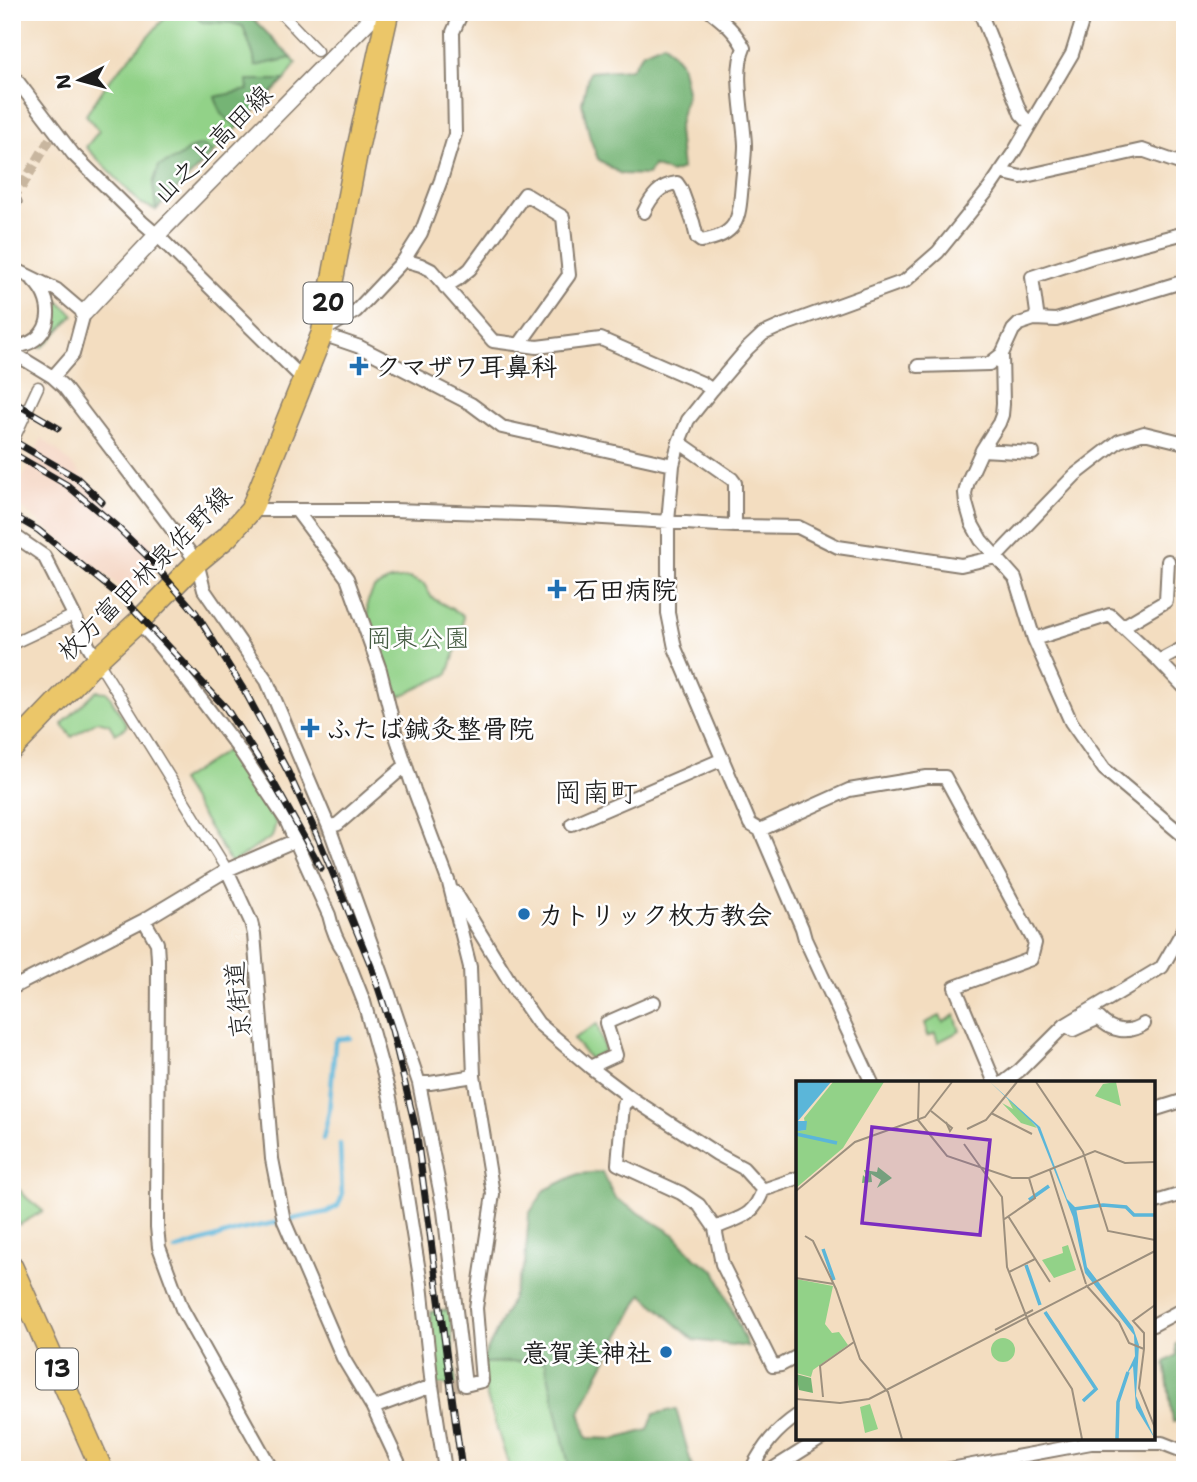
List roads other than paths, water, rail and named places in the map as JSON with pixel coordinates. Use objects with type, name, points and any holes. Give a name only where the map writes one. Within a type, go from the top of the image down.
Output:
[{"type":"main road","name":"枚方富田林泉佐野線","points":[[12,749],[97,660],[197,562],[227,537],[251,510],[322,332],[356,156],[388,12]]},
{"type":"main road","name":"13","points":[[12,1267],[102,1470]]},
{"type":"street","points":[[280,12],[317,51]]},
{"type":"street","name":"山之上高田線","points":[[84,313],[157,234],[377,12]]},
{"type":"street","points":[[322,332],[356,311],[404,260],[421,233],[455,134],[453,32],[462,12]]},
{"type":"street","points":[[644,212],[648,203],[665,185],[677,183],[693,222],[696,238],[701,242],[726,233],[738,217],[745,147],[738,64],[744,48],[732,28],[711,12]]},
{"type":"street","points":[[980,12],[1021,114],[1030,124]]},
{"type":"street","points":[[871,1081],[805,939],[760,830],[750,824],[675,648],[668,613],[668,522],[673,465],[688,420],[747,349],[763,334],[905,281],[938,252],[989,189],[1030,124],[1072,54],[1085,12]]},
{"type":"street","points":[[12,74],[73,154],[303,379]]},
{"type":"street","points":[[1000,172],[1021,177],[1142,150],[1185,164]]},
{"type":"street","points":[[445,287],[470,269],[525,194],[563,217],[569,275],[519,345]]},
{"type":"street","points":[[12,196],[16,202],[12,209]]},
{"type":"street","points":[[1034,319],[1037,313],[1032,277],[1093,257],[1185,233]]},
{"type":"street","points":[[404,260],[431,270],[493,341],[537,347],[601,339],[702,383],[712,390]]},
{"type":"street","points":[[12,268],[57,290],[84,313],[73,354],[53,377]]},
{"type":"street","points":[[12,349],[30,342],[46,328],[46,297],[28,275]]},
{"type":"street","points":[[1185,281],[1056,320],[1034,319],[1019,324],[1013,330],[1002,354],[1002,415],[982,450],[965,493],[972,524],[981,540],[1015,578],[1034,639],[1071,722],[1104,769],[1185,837]]},
{"type":"street","points":[[322,332],[360,347],[471,404],[502,427],[673,465]]},
{"type":"street","points":[[12,349],[53,377],[77,402],[197,562],[204,590],[267,681],[328,827],[419,1083],[444,1211],[465,1385],[482,1381],[476,1308],[493,1194],[474,1076],[470,967],[449,883],[397,739],[380,670],[347,578],[296,510]]},
{"type":"street","points":[[919,366],[989,364],[1002,354]]},
{"type":"street","points":[[12,443],[38,387]]},
{"type":"street","points":[[251,510],[453,512],[798,527],[838,547],[961,565],[996,557],[1075,475],[1119,441],[1143,433],[1185,443]]},
{"type":"street","points":[[679,442],[735,483],[735,526]]},
{"type":"street","points":[[982,450],[1033,453]]},
{"type":"street","name":"京街道","points":[[12,534],[44,556],[88,645],[227,870],[251,922],[272,1159],[284,1221],[343,1358],[373,1408],[402,1470]]},
{"type":"street","points":[[1122,627],[1166,601],[1168,561]]},
{"type":"street","points":[[12,644],[75,615]]},
{"type":"street","points":[[1034,639],[1110,615],[1185,688]]},
{"type":"street","points":[[138,622],[242,752],[285,820],[365,1002],[389,1093],[398,1140],[421,1284],[432,1386],[445,1470]]},
{"type":"street","points":[[1159,661],[1185,647]]},
{"type":"street","points":[[572,824],[723,759]]},
{"type":"street","points":[[328,827],[338,824],[406,765]]},
{"type":"street","points":[[760,830],[849,790],[945,777],[1035,943],[1031,958],[955,988],[994,1081]]},
{"type":"street","points":[[12,988],[144,920],[227,870],[294,841]]},
{"type":"street","points":[[449,883],[538,1023],[631,1098],[743,1168],[763,1190]]},
{"type":"street","points":[[144,920],[157,943],[158,959],[159,1247],[183,1309],[272,1470]]},
{"type":"street","points":[[1006,1081],[1065,1025],[1162,967],[1185,927]]},
{"type":"street","points":[[590,1067],[616,1055],[606,1023],[654,1002]]},
{"type":"street","points":[[1065,1025],[1073,1030],[1099,1018],[1110,1027],[1125,1031],[1144,1024]]},
{"type":"street","points":[[419,1083],[474,1076]]},
{"type":"street","points":[[631,1098],[623,1105],[618,1164],[681,1193],[699,1205],[715,1228],[722,1264],[773,1366],[796,1357]]},
{"type":"street","points":[[1155,1109],[1185,1100]]},
{"type":"street","points":[[763,1190],[796,1179]]},
{"type":"street","points":[[715,1228],[749,1214],[758,1204],[763,1190]]},
{"type":"street","points":[[1155,1202],[1185,1193]]},
{"type":"street","points":[[1155,1324],[1185,1308]]},
{"type":"street","points":[[373,1408],[432,1386]]},
{"type":"street","points":[[751,1470],[770,1438],[796,1416]]},
{"type":"street","points":[[771,1470],[819,1440]]},
{"type":"street","points":[[945,1470],[1091,1443],[1162,1443],[1185,1452]]},
{"type":"waterway","points":[[323,1139],[329,1112],[335,1043],[338,1039],[350,1038]]},
{"type":"waterway","points":[[175,1250],[240,1230],[327,1212],[338,1206],[342,1196],[340,1144]]},
{"type":"tunnel","points":[[12,198],[50,139]]},
{"type":"tunnel","points":[[294,841],[329,827]]},
{"type":"tunnel","points":[[432,1386],[465,1385]]},
{"type":"railway","points":[[12,401],[58,428]]},
{"type":"railway","points":[[12,440],[77,478],[102,502]]},
{"type":"railway","points":[[12,453],[67,485],[116,526],[146,555],[196,613],[247,695],[288,772],[317,835],[371,966],[392,1030],[416,1130],[462,1470]]},
{"type":"railway","points":[[12,515],[38,530],[126,601],[226,708],[271,778],[321,868]]},
{"type":"place","name":"クマザワ耳鼻科","points":[[359,366]]},
{"type":"place","name":"石田病院","points":[[557,589]]},
{"type":"place","name":"ふたば鍼灸整骨院","points":[[310,728]]},
{"type":"place","name":"カトリック枚方教会","points":[[524,914]]},
{"type":"place","name":"意賀美神社","points":[[666,1352]]},
{"type":"district","name":"岡南町","points":[[596,792]]},
{"type":"park label","name":"岡東公園","points":[[418,637]]}]
